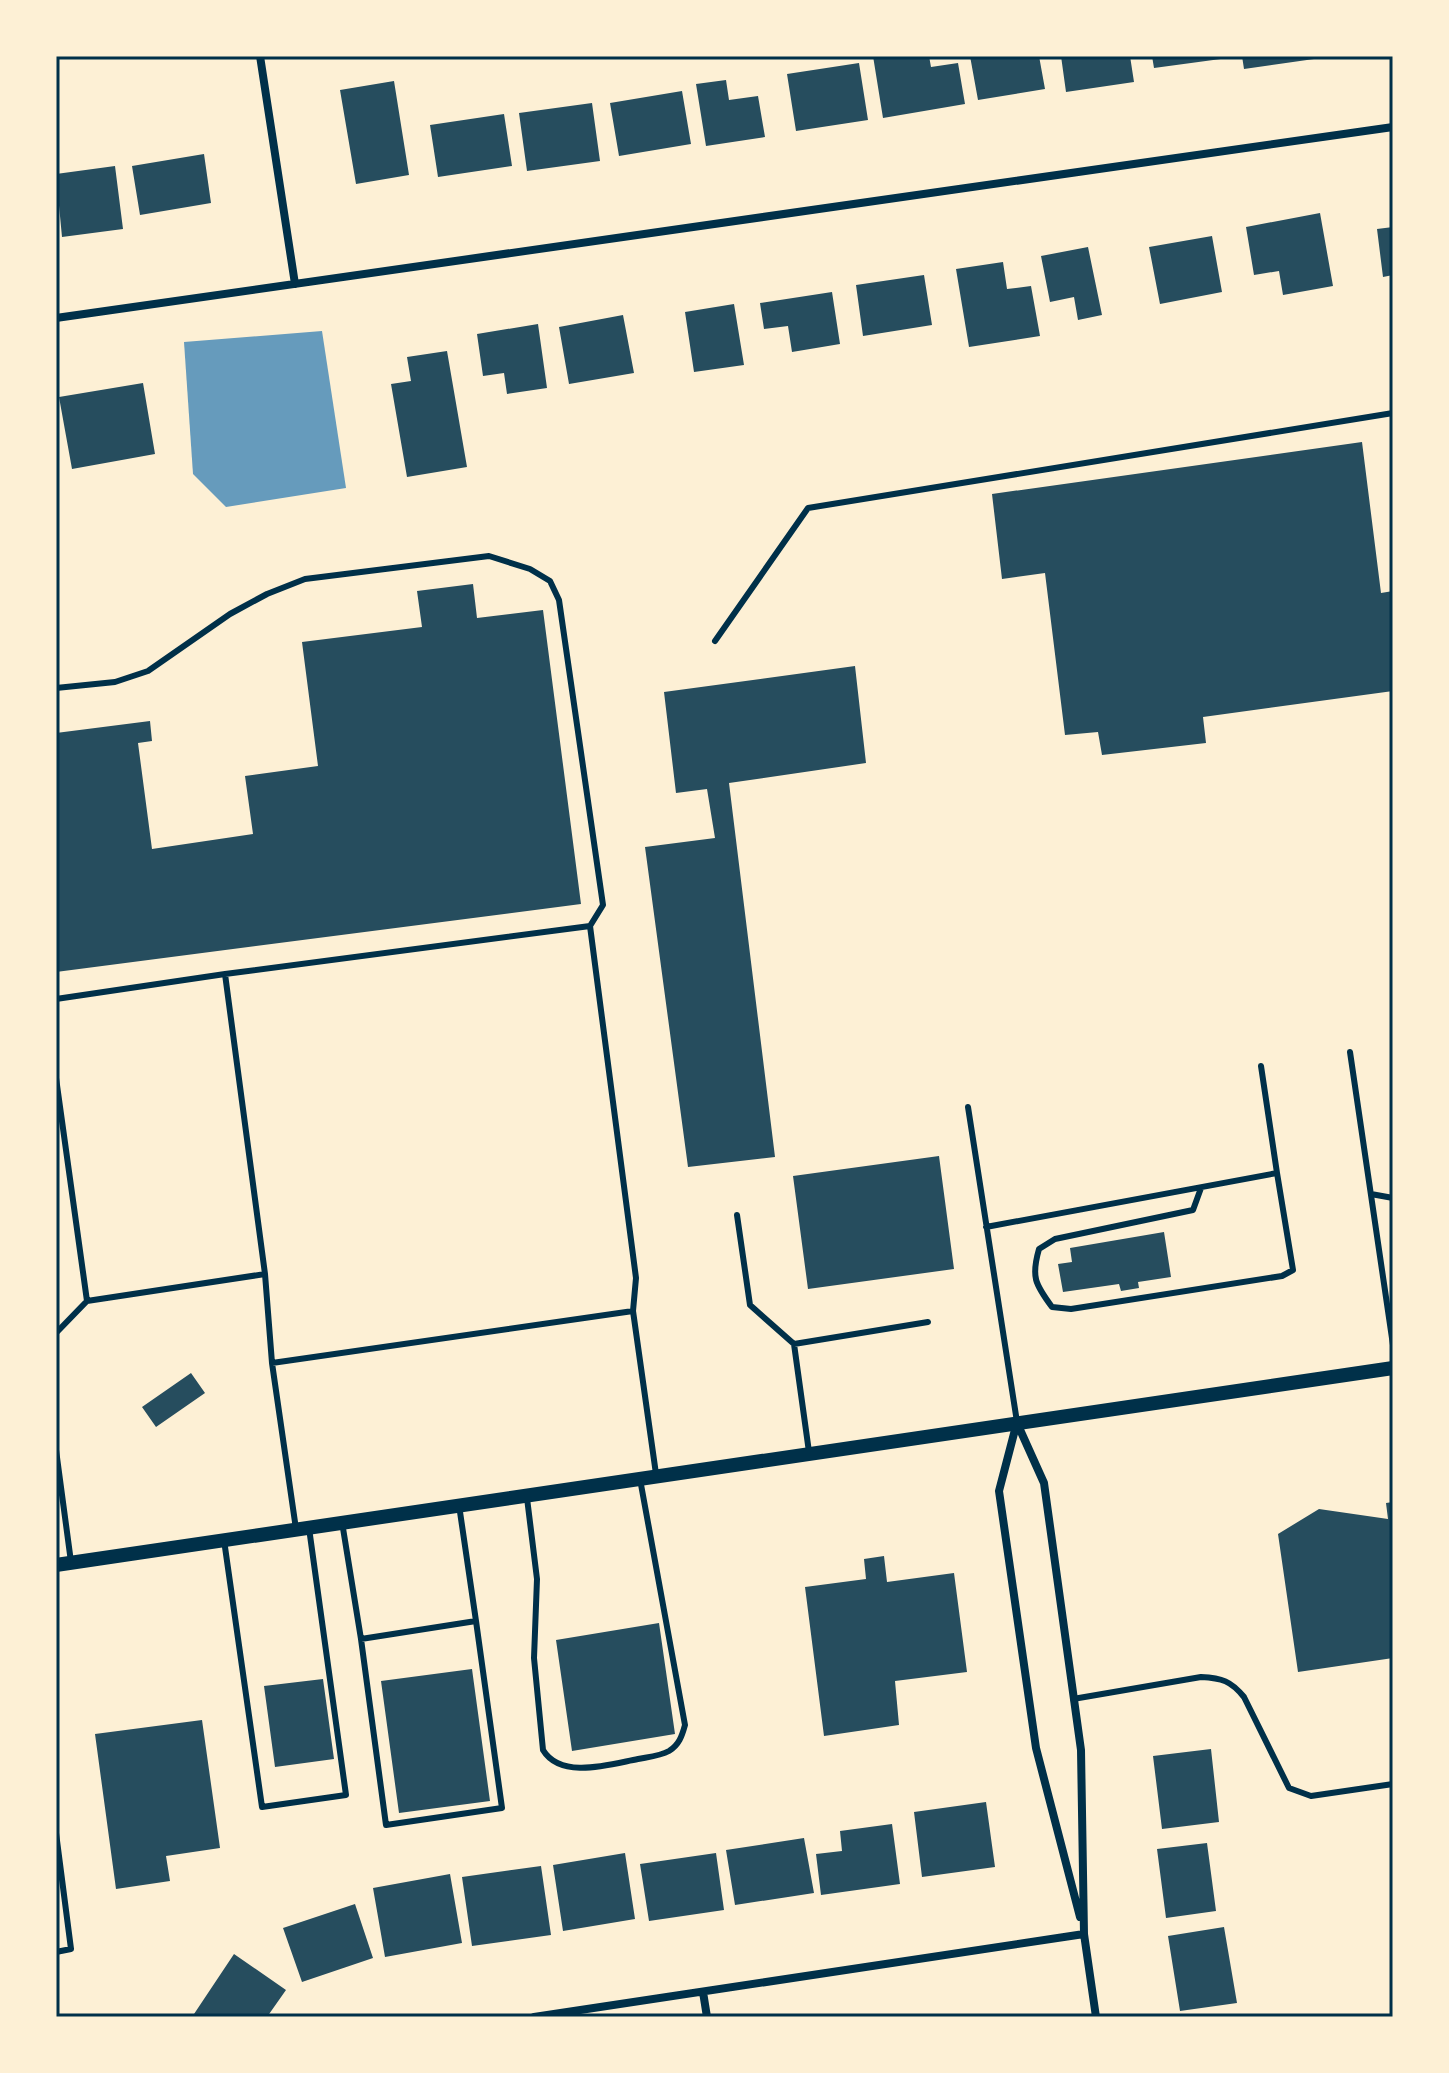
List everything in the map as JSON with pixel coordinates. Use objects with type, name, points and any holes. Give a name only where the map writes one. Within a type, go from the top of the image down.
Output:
[{"type":"street","points":[[260,56],[295,284]]},
{"type":"street","points":[[56,318],[1393,127]]},
{"type":"street","points":[[64,1564],[1393,1368]]},
{"type":"street","points":[[1017,1422],[1044,1483],[1081,1750],[1084,1934]]},
{"type":"street","points":[[1017,1422],[999,1491],[1036,1748],[1084,1934],[1096,2017]]},
{"type":"street","points":[[534,2017],[1084,1934]]},
{"type":"street","points":[[703,1992],[707,2017]]},
{"type":"lane","points":[[715,641],[808,508],[1393,413]]},
{"type":"lane","points":[[56,688],[115,682],[148,671],[230,614],[267,594],[305,579],[489,556],[530,569],[550,581],[559,600],[603,905],[590,926],[636,1278],[633,1311],[656,1475]]},
{"type":"lane","points":[[56,999],[590,926]]},
{"type":"lane","points":[[224,1540],[262,1807],[346,1795],[272,1363],[265,1274],[225,974]]},
{"type":"lane","points":[[1350,1052],[1393,1345]]},
{"type":"lane","points":[[1201,1188],[1193,1210],[1055,1239],[1039,1249],[1034,1267],[1036,1285],[1052,1307],[1071,1309],[1282,1276],[1293,1270],[1261,1066]]},
{"type":"lane","points":[[56,1078],[87,1301]]},
{"type":"lane","points":[[968,1107],[1017,1422]]},
{"type":"lane","points":[[986,1227],[1277,1173]]},
{"type":"lane","points":[[1371,1194],[1393,1198]]},
{"type":"lane","points":[[737,1215],[750,1305],[794,1344],[809,1452]]},
{"type":"lane","points":[[56,1333],[87,1301],[265,1274]]},
{"type":"lane","points":[[272,1363],[633,1311]]},
{"type":"lane","points":[[794,1344],[928,1322]]},
{"type":"lane","points":[[56,1450],[64,1564]]},
{"type":"lane","points":[[526,1495],[537,1579],[534,1658],[543,1750],[548,1758],[563,1765],[595,1768],[670,1750],[680,1741],[685,1725],[639,1478]]},
{"type":"lane","points":[[342,1522],[386,1825],[473,1813],[502,1808],[459,1505]]},
{"type":"lane","points":[[361,1639],[476,1621]]},
{"type":"lane","points":[[1073,1699],[1201,1677],[1220,1677],[1233,1684],[1244,1697],[1282,1777],[1289,1788],[1297,1793],[1311,1796],[1393,1784]]},
{"type":"lane","points":[[56,1833],[71,1949],[56,1952]]},
{"type":"water","points":[[322,331],[346,488],[226,507],[193,474],[184,342]]},
{"type":"building","points":[[873,56],[929,56],[931,67],[958,63],[965,104],[883,118]]},
{"type":"building","points":[[970,56],[1039,56],[1045,89],[978,100]]},
{"type":"building","points":[[1061,56],[1130,56],[1134,82],[1066,92]]},
{"type":"building","points":[[1152,56],[1228,56],[1228,58],[1154,68]]},
{"type":"building","points":[[1242,56],[1313,56],[1314,59],[1244,69]]},
{"type":"building","points":[[859,63],[868,120],[796,131],[787,74]]},
{"type":"building","points":[[726,80],[729,100],[758,96],[765,137],[706,146],[696,84]]},
{"type":"building","points":[[394,81],[409,175],[356,184],[340,90]]},
{"type":"building","points":[[682,91],[691,144],[619,156],[610,103]]},
{"type":"building","points":[[592,103],[600,161],[527,171],[519,113]]},
{"type":"building","points":[[504,114],[512,166],[438,177],[430,125]]},
{"type":"building","points":[[204,154],[211,203],[140,215],[132,166]]},
{"type":"building","points":[[115,166],[123,229],[62,237],[56,174]]},
{"type":"building","points":[[1320,213],[1333,286],[1283,295],[1279,271],[1254,275],[1246,227]]},
{"type":"building","points":[[1393,227],[1393,275],[1383,277],[1377,229]]},
{"type":"building","points":[[1212,236],[1222,292],[1160,304],[1149,247]]},
{"type":"building","points":[[1088,247],[1102,315],[1078,320],[1074,297],[1050,302],[1041,256]]},
{"type":"building","points":[[1003,262],[1007,289],[1031,286],[1040,336],[969,347],[956,269]]},
{"type":"building","points":[[924,275],[932,325],[863,336],[856,285]]},
{"type":"building","points":[[832,292],[840,344],[792,352],[788,326],[764,329],[760,303]]},
{"type":"building","points":[[734,304],[744,365],[694,372],[685,312]]},
{"type":"building","points":[[623,315],[634,373],[569,384],[559,327]]},
{"type":"building","points":[[538,324],[547,388],[507,394],[504,373],[483,376],[477,334]]},
{"type":"building","points":[[447,351],[467,467],[407,477],[391,384],[411,381],[407,357]]},
{"type":"building","points":[[143,383],[155,454],[72,469],[59,397]]},
{"type":"building","points":[[1362,442],[1381,593],[1393,591],[1393,691],[1203,717],[1206,743],[1102,755],[1098,732],[1065,735],[1045,573],[1002,579],[992,494]]},
{"type":"building","points":[[473,584],[477,618],[543,610],[581,904],[56,972],[56,733],[150,721],[152,741],[138,743],[152,849],[253,834],[245,776],[318,766],[302,642],[422,627],[417,591]]},
{"type":"building","points":[[855,666],[866,763],[729,783],[775,1157],[688,1167],[645,847],[715,838],[707,789],[676,793],[664,692]]},
{"type":"building","points":[[939,1156],[954,1269],[808,1289],[793,1176]]},
{"type":"building","points":[[1164,1232],[1171,1277],[1138,1282],[1139,1288],[1121,1291],[1119,1284],[1063,1292],[1058,1264],[1072,1262],[1070,1248]]},
{"type":"building","points":[[191,1373],[205,1393],[156,1427],[142,1407]]},
{"type":"building","points":[[1393,1502],[1393,1658],[1298,1672],[1278,1534],[1319,1509],[1388,1519],[1386,1503]]},
{"type":"building","points":[[884,1556],[887,1582],[954,1573],[967,1672],[895,1681],[899,1725],[824,1736],[805,1587],[866,1579],[864,1559]]},
{"type":"building","points":[[659,1623],[675,1734],[572,1751],[556,1640]]},
{"type":"building","points":[[472,1669],[490,1801],[399,1813],[381,1681]]},
{"type":"building","points":[[323,1679],[334,1759],[275,1767],[264,1686]]},
{"type":"building","points":[[202,1720],[220,1848],[166,1856],[170,1881],[116,1889],[95,1734]]},
{"type":"building","points":[[1211,1749],[1219,1822],[1162,1829],[1153,1756]]},
{"type":"building","points":[[986,1802],[995,1867],[922,1877],[914,1812]]},
{"type":"building","points":[[892,1824],[900,1884],[821,1895],[816,1854],[842,1851],[840,1831]]},
{"type":"building","points":[[804,1838],[814,1893],[735,1905],[726,1850]]},
{"type":"building","points":[[1207,1843],[1216,1911],[1166,1918],[1157,1849]]},
{"type":"building","points":[[625,1853],[635,1919],[563,1931],[553,1865]]},
{"type":"building","points":[[716,1853],[724,1910],[649,1921],[640,1864]]},
{"type":"building","points":[[541,1866],[551,1935],[472,1946],[462,1877]]},
{"type":"building","points":[[450,1874],[462,1943],[385,1957],[373,1888]]},
{"type":"building","points":[[355,1904],[373,1958],[302,1982],[283,1928]]},
{"type":"building","points":[[1224,1927],[1237,2003],[1180,2011],[1168,1936]]},
{"type":"building","points":[[234,1954],[286,1990],[267,2017],[192,2017]]}]
